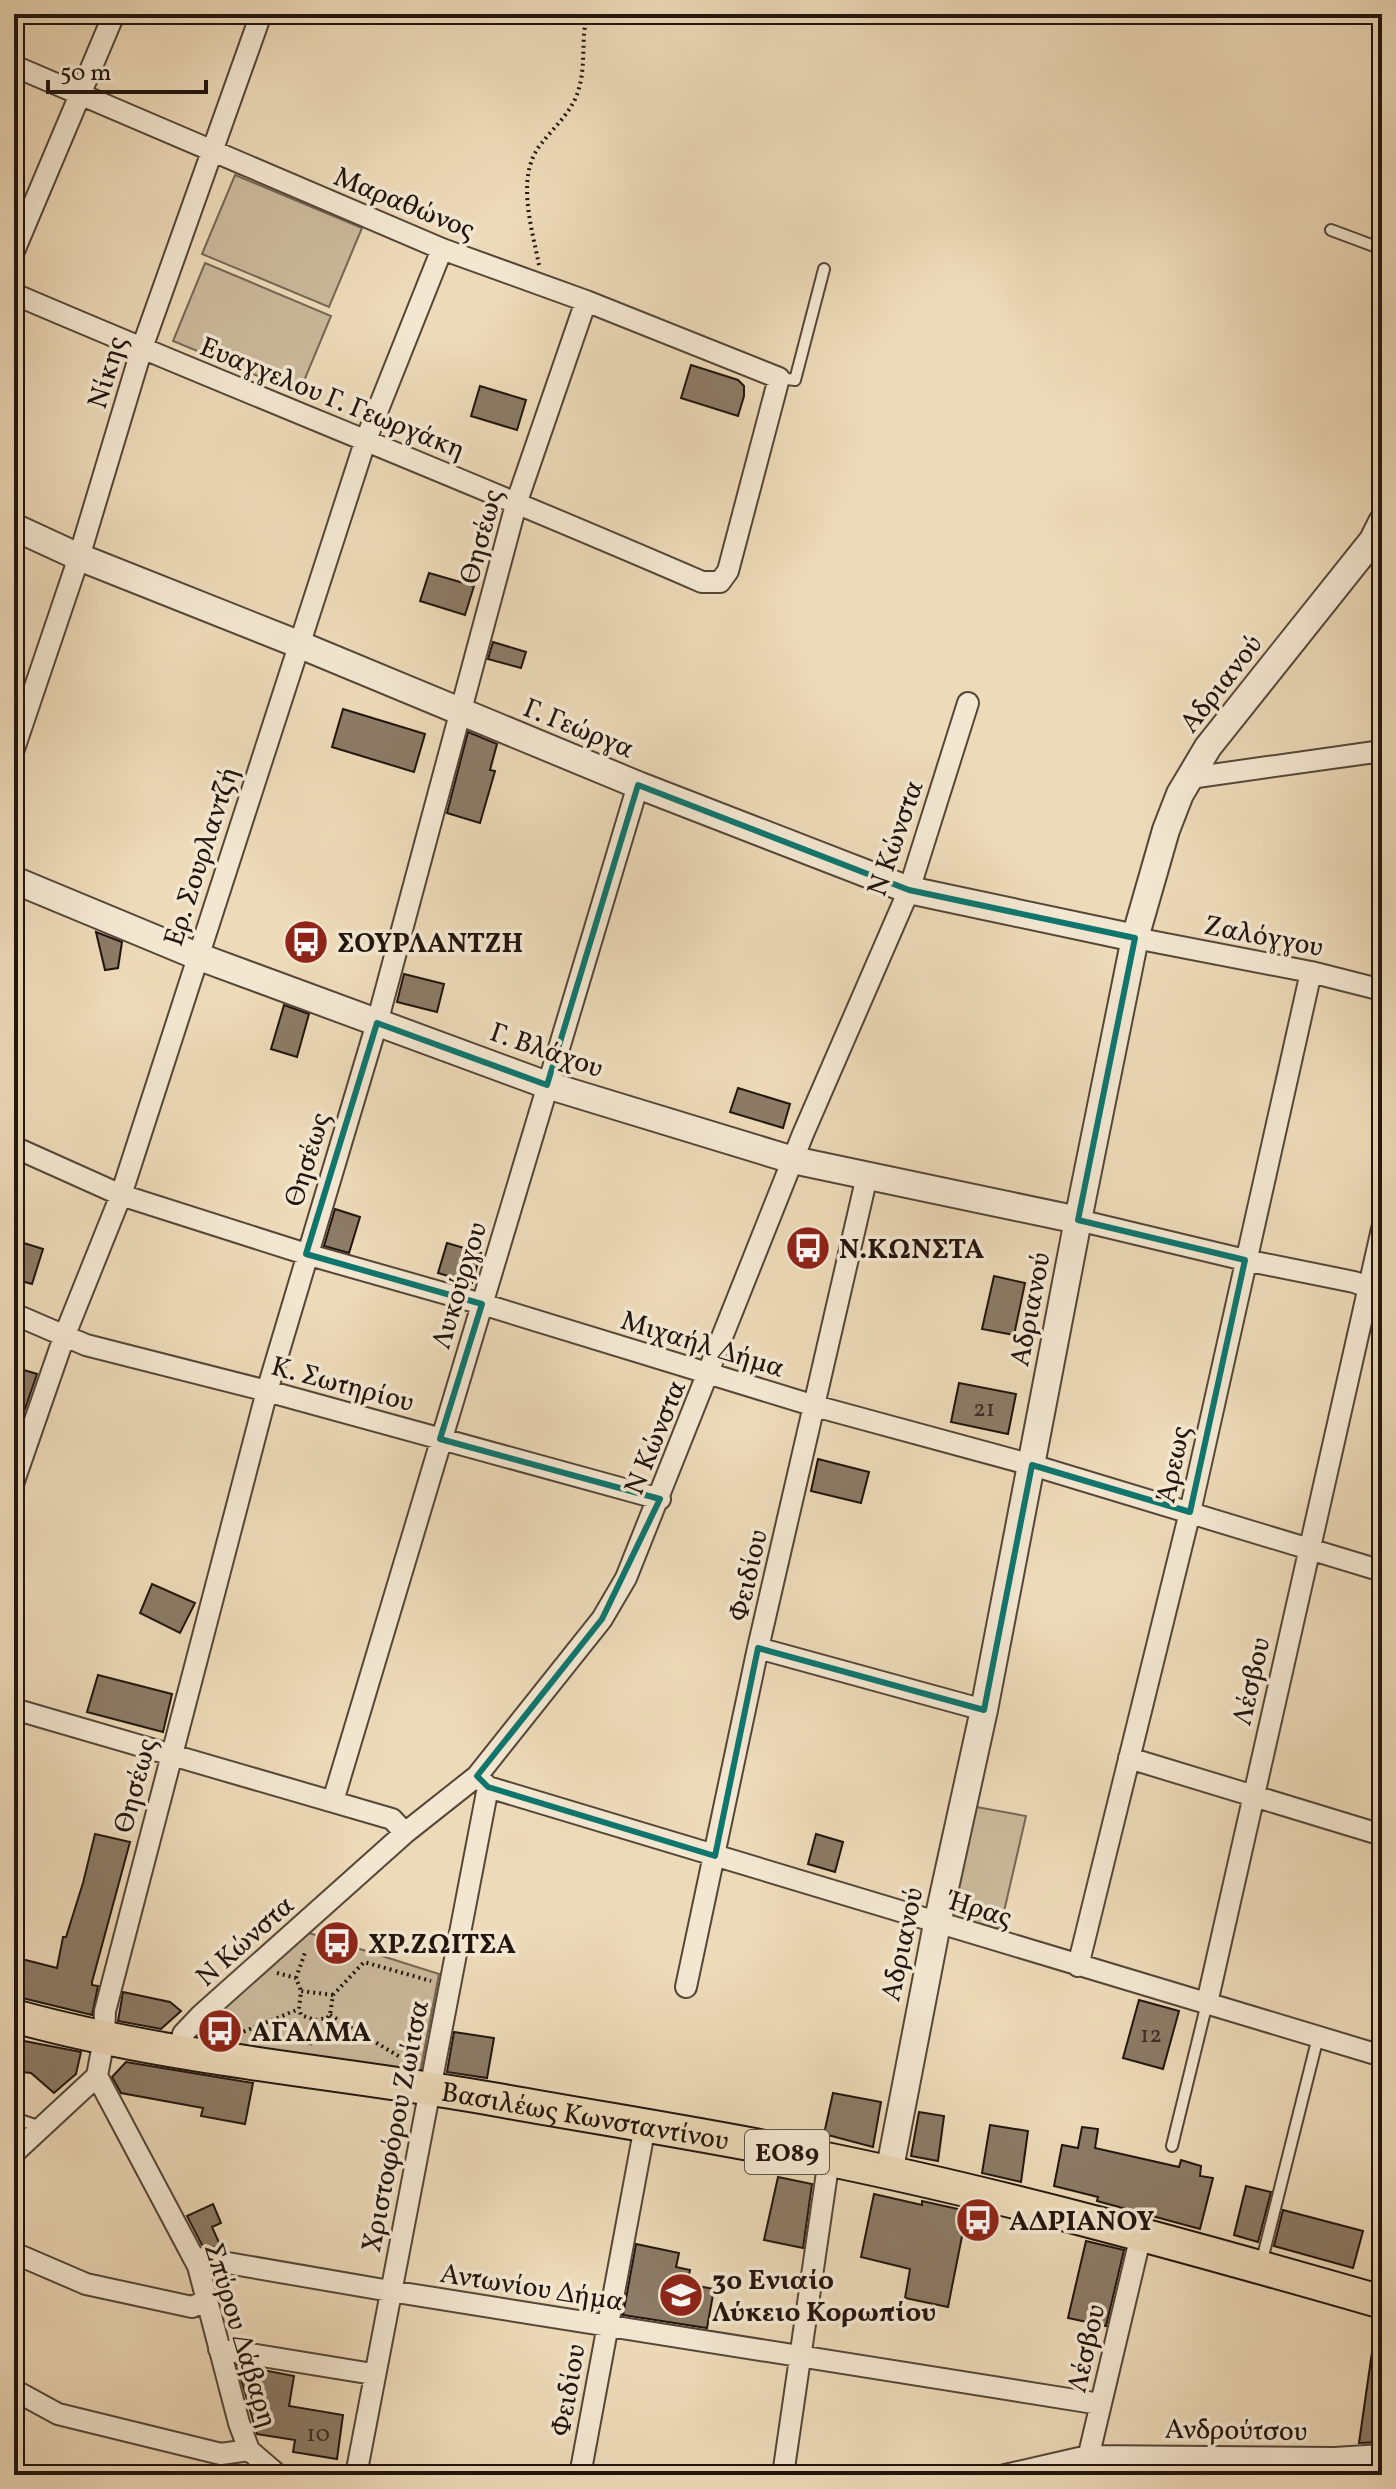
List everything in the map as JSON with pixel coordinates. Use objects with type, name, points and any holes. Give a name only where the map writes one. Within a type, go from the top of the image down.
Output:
[{"type":"main road","name":"Βασιλέως Κωνσταντίνου","points":[[14,2016],[104,2039],[179,2053],[420,2086],[829,2159],[1141,2235],[1382,2302]]},
{"type":"street","points":[[14,251],[114,14]]},
{"type":"street","name":"Νίκης","points":[[14,749],[79,557],[142,348],[261,14]]},
{"type":"street","name":"Μαραθώνος","points":[[14,66],[442,249],[586,301],[779,378]]},
{"type":"street","name":"Ερ. Σουρλαντζή","points":[[14,1481],[64,1337],[121,1195],[365,442],[442,249]]},
{"type":"street","name":"Ευαγγελου Γ. Γεωργάκη","points":[[14,294],[365,442],[517,501],[702,582],[720,582],[728,571],[779,378]]},
{"type":"street","name":"Θησέως","points":[[97,2076],[104,2039],[105,2011],[267,1391],[377,1023],[517,501],[586,301]]},
{"type":"street","name":"Αδριανού","points":[[889,2173],[937,1924],[984,1710],[1135,938],[1166,830],[1208,747],[1373,540],[1382,522]]},
{"type":"street","name":"Γ. Γεώργα","points":[[14,527],[79,557],[638,785],[909,890],[1135,938]]},
{"type":"street","name":"Ν Κώνστα","points":[[179,2053],[183,2034],[405,1833],[483,1782],[602,1619],[626,1578],[793,1160],[909,890],[968,703]]},
{"type":"street","points":[[1190,778],[1382,751]]},
{"type":"street","name":"Λυκούργου","points":[[333,1801],[638,785]]},
{"type":"street","name":"Γ. Βλάχου","points":[[14,880],[197,956],[547,1085],[793,1160],[1078,1220]]},
{"type":"street","name":"Ζαλόγγου","points":[[1135,938],[1311,972],[1382,990]]},
{"type":"street","name":"Άρεως","points":[[1078,1966],[1190,1512],[1311,972]]},
{"type":"street","name":"Μιχαήλ Δήμα","points":[[14,1147],[121,1195],[306,1254],[482,1304],[815,1406],[1032,1465],[1382,1571]]},
{"type":"street","name":"Φειδίου","points":[[686,1987],[758,1648],[867,1176]]},
{"type":"street","points":[[1078,1220],[1245,1260],[1354,1282],[1376,1291]]},
{"type":"street","name":"Λέσβου","points":[[1207,2003],[1309,1550],[1376,1291],[1382,1229]]},
{"type":"street","name":"Κ. Σωτηρίου","points":[[14,1314],[86,1345],[267,1391],[660,1499]]},
{"type":"street","points":[[758,1648],[984,1710]]},
{"type":"street","points":[[14,1709],[392,1819],[405,1833]]},
{"type":"street","points":[[1129,1758],[1382,1835]]},
{"type":"street","name":"Ήρας","points":[[483,1782],[937,1924],[1382,2056]]},
{"type":"street","name":"Χριστοφόρου Ζωίτσα","points":[[356,2475],[390,2291],[420,2086],[452,1978],[483,1782]]},
{"type":"street","points":[[14,2153],[97,2076]]},
{"type":"street","name":"Σπύρου Δάβαρη","points":[[97,2076],[198,2266],[205,2301],[249,2450],[278,2475]]},
{"type":"street","name":"Φειδίου","points":[[580,2475],[645,2126]]},
{"type":"street","points":[[783,2475],[829,2159]]},
{"type":"street","name":"Λέσβου","points":[[1086,2466],[1141,2235]]},
{"type":"street","points":[[14,2253],[86,2284],[192,2307],[205,2301]]},
{"type":"street","name":"Αντωνίου Δήμα","points":[[193,2257],[1100,2404]]},
{"type":"street","points":[[219,2349],[373,2374]]},
{"type":"street","points":[[14,2390],[58,2414],[221,2454],[249,2450]]},
{"type":"street","name":"Ανδρούτσου","points":[[1005,2475],[1086,2466],[1382,2455]]},
{"type":"lane","points":[[1372,14],[1382,17]]},
{"type":"lane","points":[[1331,230],[1382,249]]},
{"type":"lane","points":[[779,378],[795,380],[824,269]]},
{"type":"lane","name":"Λέσβου","points":[[1172,2146],[1207,2003]]},
{"type":"lane","points":[[1261,2267],[1318,2037]]},
{"type":"lane","points":[[14,2118],[41,2127]]},
{"type":"path","points":[[542,287],[528,206],[527,175],[537,148],[565,115],[579,89],[582,33],[587,14]]},
{"type":"path","points":[[254,1968],[296,1978],[301,1991],[301,2015],[306,2019],[322,2021],[330,2015],[333,1995],[364,1962],[438,1983],[452,1978]]},
{"type":"path","points":[[301,1991],[333,1995]]},
{"type":"path","points":[[228,2059],[233,2036],[299,2009]]},
{"type":"path","points":[[330,2015],[410,2064],[420,2086]]},
{"type":"highlighted area","points":[[638,785],[909,890],[1135,938],[1078,1220],[1245,1260],[1190,1512],[1032,1465],[984,1710],[758,1648],[715,1856],[488,1787],[477,1776],[602,1619],[660,1499],[440,1439],[482,1304],[306,1254],[377,1023],[547,1085]]},
{"type":"shaded area","points":[[235,175],[362,228],[329,307],[202,254]]},
{"type":"shaded area","points":[[205,263],[331,316],[299,393],[173,341]]},
{"type":"shaded area","points":[[971,1806],[1026,1816],[1000,1929],[950,1916]]},
{"type":"shaded area","points":[[306,1932],[439,1974],[419,2078],[205,2048],[195,2038],[201,2024]]},
{"type":"building","points":[[691,365],[738,380],[744,386],[738,416],[681,398]]},
{"type":"building","points":[[480,386],[526,400],[517,430],[471,416]]},
{"type":"building","points":[[429,573],[474,586],[465,615],[420,601]]},
{"type":"building","points":[[493,642],[526,652],[521,668],[488,659]]},
{"type":"building","points":[[343,709],[425,734],[414,772],[332,747]]},
{"type":"building","points":[[468,732],[497,744],[490,770],[495,771],[480,823],[447,813]]},
{"type":"building","points":[[96,932],[122,942],[118,968],[105,970]]},
{"type":"building","points":[[404,974],[444,984],[437,1012],[397,1002]]},
{"type":"building","points":[[284,1005],[309,1014],[297,1057],[271,1049]]},
{"type":"building","points":[[738,1088],[790,1104],[783,1128],[730,1112]]},
{"type":"building","points":[[335,1209],[360,1217],[349,1253],[324,1246]]},
{"type":"building","points":[[14,1240],[43,1249],[32,1284],[14,1279]]},
{"type":"building","points":[[447,1243],[481,1253],[472,1283],[438,1273]]},
{"type":"building","points":[[994,1276],[1025,1283],[1014,1335],[982,1329]]},
{"type":"building","points":[[14,1367],[37,1374],[14,1441]]},
{"type":"building","points":[[959,1383],[1016,1394],[1008,1434],[951,1422]]},
{"type":"building","points":[[818,1459],[869,1472],[861,1503],[811,1491]]},
{"type":"building","points":[[152,1584],[195,1603],[180,1633],[140,1613]]},
{"type":"building","points":[[98,1675],[172,1694],[163,1732],[87,1712]]},
{"type":"building","points":[[95,1834],[130,1842],[92,1982],[92,1985],[98,1986],[92,2015],[14,1996],[14,1957],[57,1968],[63,1937],[66,1937],[83,1883]]},
{"type":"building","points":[[816,1834],[843,1842],[835,1872],[808,1864]]},
{"type":"building","points":[[123,1992],[170,2002],[181,2011],[161,2029],[118,2021]]},
{"type":"building","points":[[1139,2000],[1179,2011],[1163,2069],[1123,2058]]},
{"type":"building","points":[[454,2032],[494,2038],[487,2078],[447,2072]]},
{"type":"building","points":[[19,2040],[81,2052],[76,2074],[54,2093],[31,2073],[14,2071]]},
{"type":"building","points":[[126,2062],[253,2083],[245,2124],[201,2116],[203,2108],[121,2093],[112,2077]]},
{"type":"building","points":[[833,2093],[881,2102],[873,2147],[824,2134]]},
{"type":"building","points":[[919,2112],[944,2116],[938,2161],[911,2156]]},
{"type":"building","points":[[990,2125],[1028,2131],[1021,2182],[982,2173]]},
{"type":"building","points":[[1082,2127],[1098,2129],[1095,2148],[1179,2167],[1181,2160],[1201,2166],[1200,2176],[1213,2178],[1200,2229],[1054,2186],[1062,2145],[1078,2148]]},
{"type":"building","points":[[778,2177],[812,2184],[803,2248],[764,2240]]},
{"type":"building","points":[[1246,2186],[1271,2192],[1258,2242],[1234,2235]]},
{"type":"building","points":[[874,2194],[967,2211],[948,2307],[905,2298],[910,2269],[861,2257]]},
{"type":"building","points":[[213,2204],[221,2223],[212,2227],[219,2248],[202,2245],[187,2216]]},
{"type":"building","points":[[1283,2210],[1363,2231],[1353,2268],[1274,2246]]},
{"type":"building","points":[[1086,2241],[1124,2250],[1106,2326],[1068,2318]]},
{"type":"building","points":[[636,2244],[679,2253],[676,2267],[690,2270],[687,2284],[714,2289],[707,2328],[623,2315]]},
{"type":"building","points":[[1372,2352],[1382,2353],[1382,2442],[1359,2443]]},
{"type":"building","points":[[237,2365],[294,2376],[289,2406],[343,2415],[337,2459],[293,2452],[295,2440],[257,2434]]},
{"type":"place","name":"ΣΟΥΡΛΑΝΤΖΗ","points":[[306,942]]},
{"type":"place","name":"Ν.ΚΩΝΣΤΑ","points":[[808,1248]]},
{"type":"place","name":"ΧΡ.ΖΩΙΤΣΑ","points":[[337,1943]]},
{"type":"place","name":"ΑΓΑΛΜΑ","points":[[220,2031]]},
{"type":"place","name":"ΑΔΡΙΑΝΟΥ","points":[[978,2220]]},
{"type":"place","name":"3ο Ενιαίο Λύκειο Κορωπίου","points":[[681,2295]]}]
